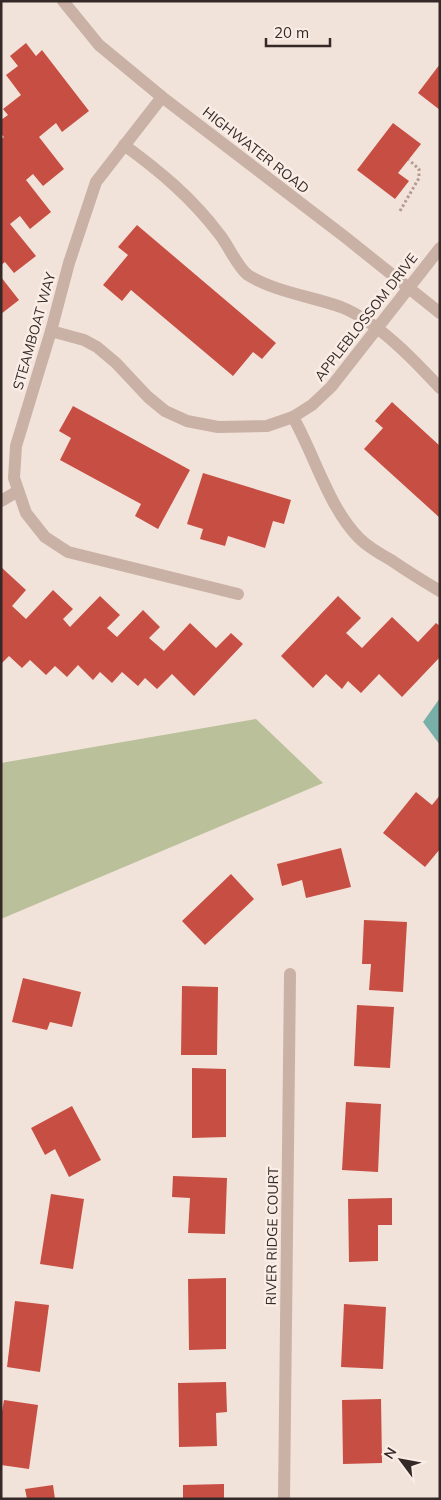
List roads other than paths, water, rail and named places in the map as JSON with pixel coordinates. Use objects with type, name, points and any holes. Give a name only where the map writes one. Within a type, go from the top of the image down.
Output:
[{"type":"street","name":"HIGHWATER ROAD","points":[[64,1],[99,44],[162,97],[345,237],[440,313]]},
{"type":"street","name":"STEAMBOAT WAY","points":[[162,97],[96,182],[69,263],[51,331],[16,446],[14,478],[26,514],[45,537],[68,552],[238,594]]},
{"type":"street","points":[[124,145],[158,169],[186,194],[220,235],[246,273],[261,282],[341,308],[359,316],[376,328],[421,368],[440,388]]},
{"type":"street","name":"APPLEBLOSSOM DRIVE","points":[[51,331],[84,340],[97,347],[165,411],[187,421],[218,427],[267,426],[293,417],[312,405],[331,387],[440,248]]},
{"type":"street","points":[[293,417],[339,510],[359,538],[376,551],[440,591]]},
{"type":"street","points":[[1,501],[18,491]]},
{"type":"street","name":"RIVER RIDGE COURT","points":[[284,1499],[290,974]]},
{"type":"water","points":[[440,698],[440,745],[423,722]]}]
